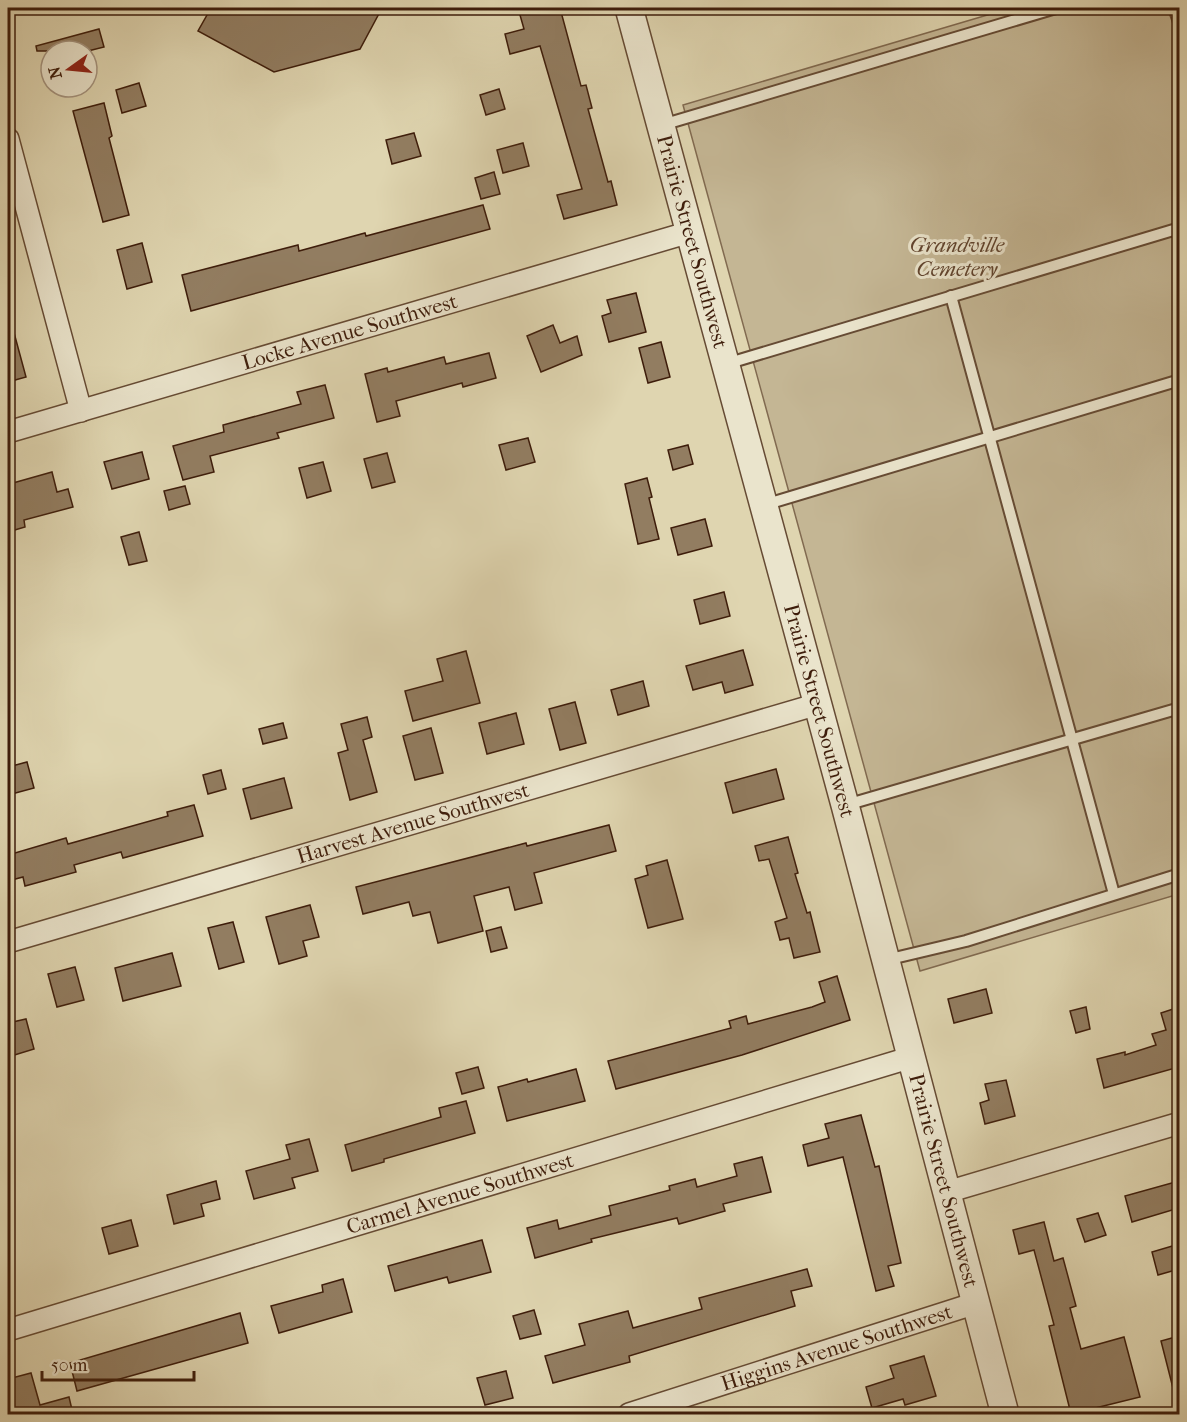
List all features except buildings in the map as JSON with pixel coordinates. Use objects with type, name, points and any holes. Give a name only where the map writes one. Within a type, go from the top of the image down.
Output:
[{"type":"street","name":"Prairie Street Southwest","points":[[629,8],[818,704],[1005,1414]]},
{"type":"street","points":[[8,139],[81,411]]},
{"type":"street","name":"Locke Avenue Southwest","points":[[8,432],[690,232]]},
{"type":"street","name":"Harvest Avenue Southwest","points":[[8,942],[818,704]]},
{"type":"street","name":"Carmel Avenue Southwest","points":[[8,1330],[912,1057]]},
{"type":"street","points":[[947,1192],[1179,1124]]},
{"type":"street","name":"Higgins Avenue Southwest","points":[[629,1414],[976,1303]]},
{"type":"lane","points":[[662,125],[1056,8]]},
{"type":"lane","points":[[1174,8],[1179,25]]},
{"type":"lane","points":[[726,364],[1179,228]]},
{"type":"lane","points":[[951,296],[1114,894]]},
{"type":"lane","points":[[764,505],[1179,380]]},
{"type":"lane","points":[[845,805],[1179,708]]},
{"type":"lane","points":[[886,960],[966,941],[1179,874]]},
{"type":"green space","name":"Grandville Cemetery","points":[[1011,8],[1179,8],[1179,894],[920,971],[683,105]]}]
